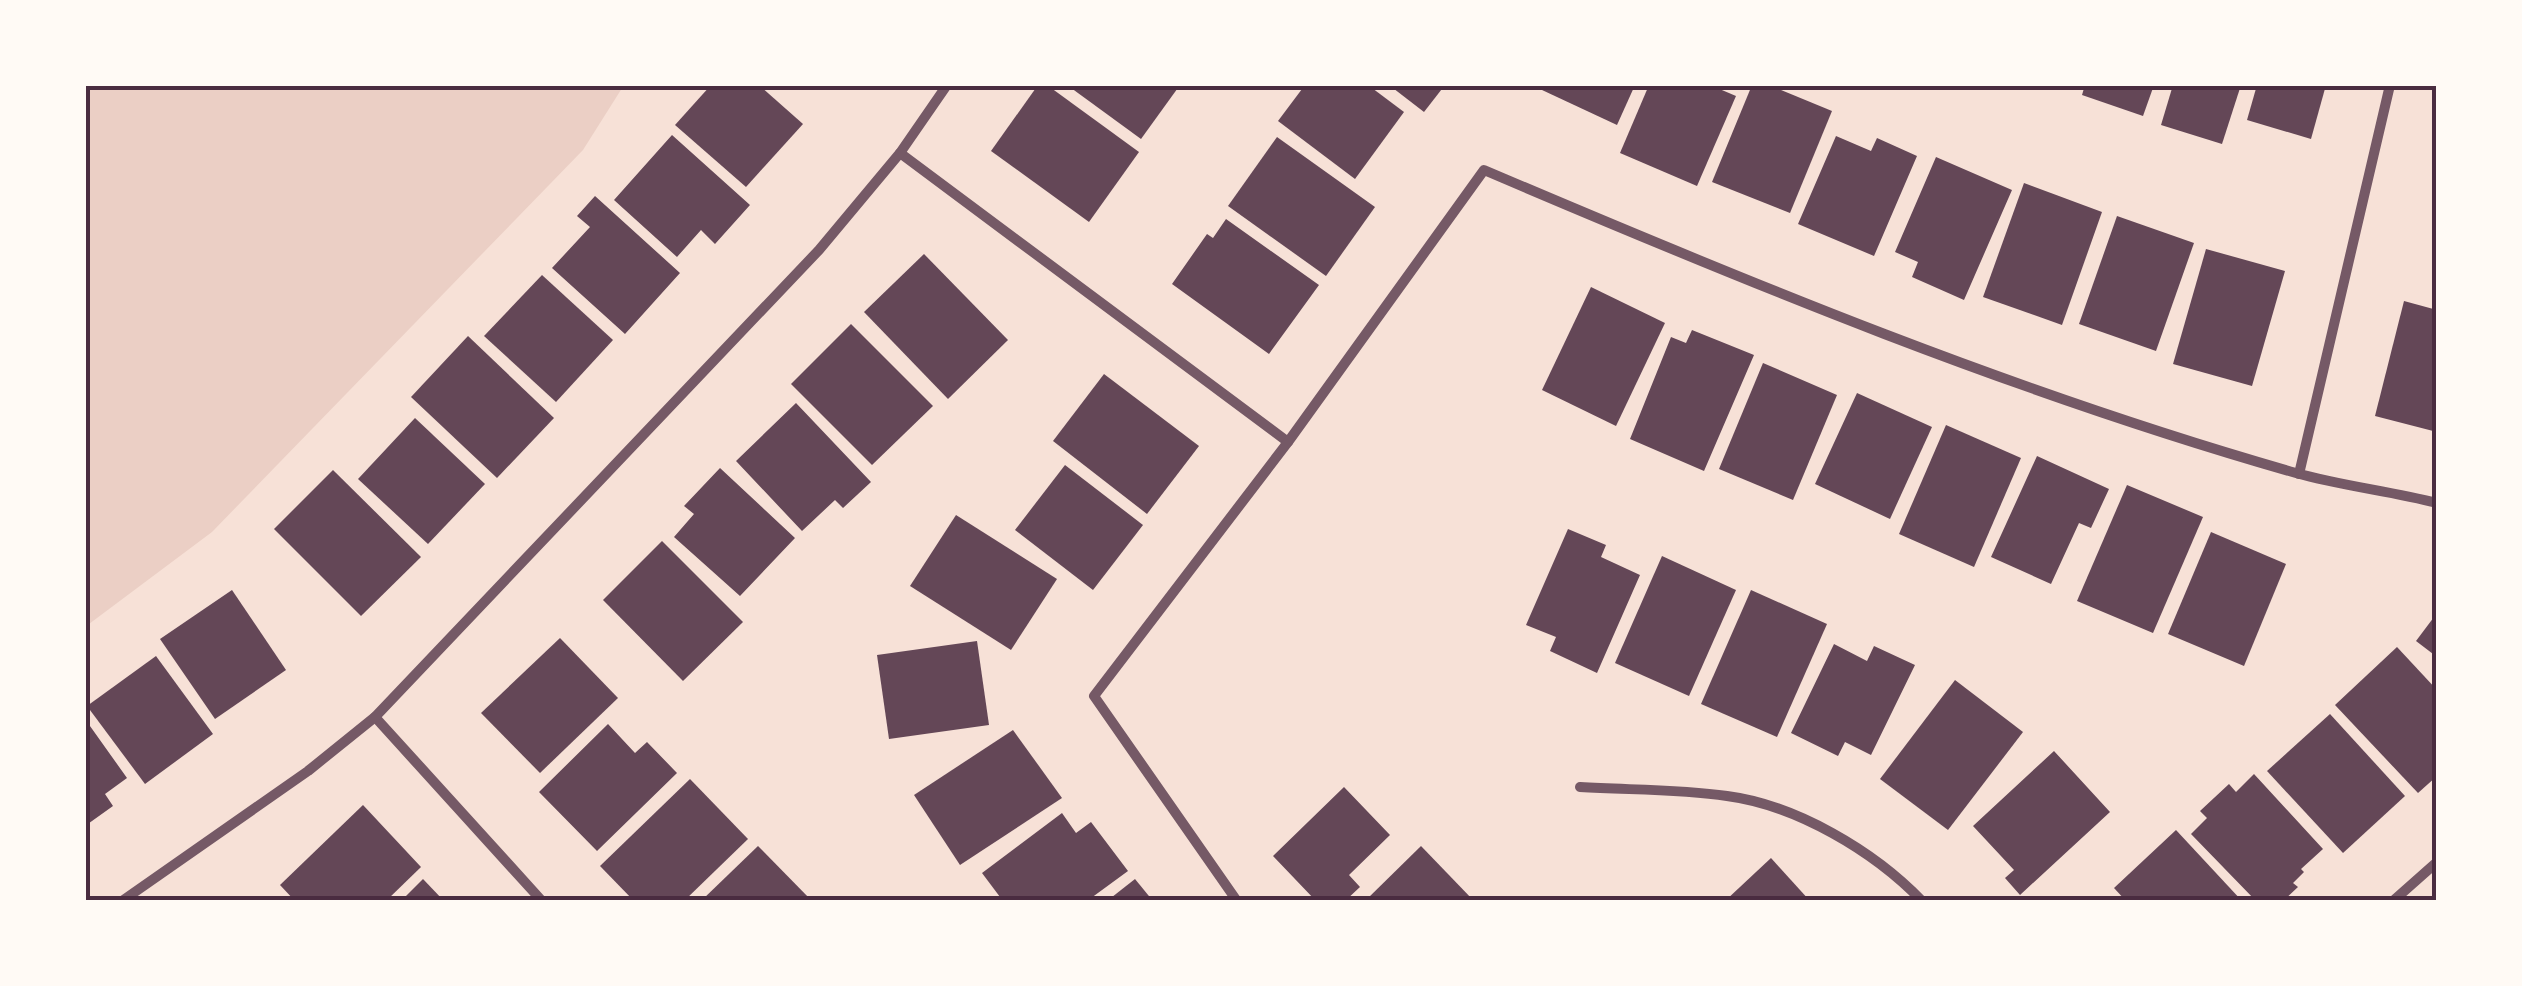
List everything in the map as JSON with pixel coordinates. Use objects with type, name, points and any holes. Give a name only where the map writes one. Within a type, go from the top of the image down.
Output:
[{"type":"street","points":[[122,901],[308,771],[376,718],[819,250],[900,153],[946,85]]},
{"type":"street","points":[[2299,474],[2390,85]]},
{"type":"street","points":[[900,153],[1288,442]]},
{"type":"street","points":[[1237,901],[1094,696],[1288,442],[1484,170],[1670,249],[2032,389],[2299,474],[2437,503]]},
{"type":"street","points":[[376,718],[542,901]]},
{"type":"street","points":[[1580,787],[1729,796],[1781,810],[1842,840],[1922,901]]},
{"type":"street","points":[[2393,901],[2437,862]]},
{"type":"shaded area","points":[[85,85],[624,85],[583,150],[212,532],[85,627]]},
{"type":"building","points":[[711,85],[759,85],[803,124],[746,187],[675,125]]},
{"type":"building","points":[[1038,85],[1047,85],[1139,152],[1089,222],[991,151]]},
{"type":"building","points":[[1067,85],[1180,85],[1141,139]]},
{"type":"building","points":[[1305,85],[1368,85],[1404,112],[1355,179],[1278,121]]},
{"type":"building","points":[[1389,85],[1445,85],[1424,112]]},
{"type":"building","points":[[1544,85],[1635,85],[1617,125],[1542,90]]},
{"type":"building","points":[[1649,85],[1710,85],[1736,96],[1697,186],[1620,153]]},
{"type":"building","points":[[1752,85],[1769,85],[1832,111],[1790,213],[1712,182]]},
{"type":"building","points":[[2085,85],[2154,85],[2143,116],[2082,95]]},
{"type":"building","points":[[2173,85],[2241,85],[2222,144],[2161,125]]},
{"type":"building","points":[[2257,85],[2326,85],[2311,139],[2247,120]]},
{"type":"building","points":[[672,135],[750,205],[715,244],[701,230],[677,257],[614,200]]},
{"type":"building","points":[[1836,136],[1871,151],[1877,138],[1917,156],[1874,256],[1798,224]]},
{"type":"building","points":[[1277,137],[1375,207],[1326,276],[1228,206]]},
{"type":"building","points":[[1936,157],[2012,190],[1964,300],[1912,277],[1918,262],[1895,252]]},
{"type":"building","points":[[2024,183],[2102,212],[2062,325],[1983,297]]},
{"type":"building","points":[[595,196],[680,273],[625,334],[552,268],[590,227],[577,216]]},
{"type":"building","points":[[2117,216],[2194,243],[2156,351],[2079,324]]},
{"type":"building","points":[[1226,219],[1319,285],[1269,354],[1172,284],[1207,234],[1213,238]]},
{"type":"building","points":[[2206,249],[2285,271],[2252,386],[2173,364]]},
{"type":"building","points":[[924,254],[1008,340],[948,399],[864,312]]},
{"type":"building","points":[[542,275],[613,340],[556,402],[484,336]]},
{"type":"building","points":[[1591,287],[1665,323],[1616,426],[1542,390]]},
{"type":"building","points":[[2404,301],[2437,310],[2437,432],[2375,416]]},
{"type":"building","points":[[851,324],[933,406],[872,465],[791,384]]},
{"type":"building","points":[[1692,330],[1754,355],[1704,471],[1630,439],[1671,337],[1686,343]]},
{"type":"building","points":[[468,336],[554,418],[497,478],[411,397]]},
{"type":"building","points":[[1763,363],[1837,395],[1793,500],[1719,469]]},
{"type":"building","points":[[1104,374],[1199,446],[1147,514],[1053,441]]},
{"type":"building","points":[[1857,393],[1932,427],[1890,519],[1815,484]]},
{"type":"building","points":[[796,403],[871,482],[843,508],[835,500],[802,531],[736,461]]},
{"type":"building","points":[[415,418],[485,484],[428,544],[358,479]]},
{"type":"building","points":[[1946,425],[2021,458],[1974,567],[1899,534]]},
{"type":"building","points":[[2037,456],[2109,489],[2091,528],[2079,523],[2051,584],[1991,557]]},
{"type":"building","points":[[1065,465],[1143,525],[1093,590],[1015,530]]},
{"type":"building","points":[[720,468],[795,538],[740,596],[674,537],[694,514],[684,506]]},
{"type":"building","points":[[333,470],[421,557],[361,616],[274,529]]},
{"type":"building","points":[[2127,485],[2203,517],[2153,633],[2077,601]]},
{"type":"building","points":[[956,515],[1057,579],[1011,650],[910,586]]},
{"type":"building","points":[[1568,529],[1606,545],[1601,557],[1640,575],[1597,673],[1550,651],[1556,637],[1526,625]]},
{"type":"building","points":[[2211,532],[2286,564],[2244,666],[2168,634]]},
{"type":"building","points":[[662,541],[743,622],[683,681],[603,600]]},
{"type":"building","points":[[1662,556],[1736,590],[1689,696],[1615,663]]},
{"type":"building","points":[[232,590],[286,670],[215,719],[160,639]]},
{"type":"building","points":[[1751,590],[1827,624],[1777,737],[1701,704]]},
{"type":"building","points":[[2437,613],[2437,657],[2416,641]]},
{"type":"building","points":[[560,638],[618,698],[540,773],[481,713]]},
{"type":"building","points":[[977,641],[989,725],[889,739],[877,655]]},
{"type":"building","points":[[1834,644],[1867,661],[1874,646],[1915,665],[1871,755],[1845,742],[1838,756],[1791,733]]},
{"type":"building","points":[[2397,647],[2437,690],[2437,776],[2418,793],[2335,705]]},
{"type":"building","points":[[156,656],[213,734],[145,784],[87,706]]},
{"type":"building","points":[[1955,680],[2023,732],[1948,830],[1880,779]]},
{"type":"building","points":[[2330,714],[2405,796],[2343,853],[2267,771]]},
{"type":"building","points":[[85,719],[127,778],[105,794],[113,806],[85,826]]},
{"type":"building","points":[[608,724],[635,753],[647,742],[677,773],[597,851],[539,792]]},
{"type":"building","points":[[1013,730],[1062,798],[960,865],[914,795]]},
{"type":"building","points":[[2054,751],[2110,812],[2020,895],[2005,878],[2014,870],[1973,826]]},
{"type":"building","points":[[2254,774],[2323,849],[2301,869],[2304,872],[2293,883],[2298,887],[2283,901],[2256,901],[2191,834],[2207,818],[2200,811],[2229,784],[2236,792]]},
{"type":"building","points":[[690,779],[748,839],[684,901],[634,901],[600,866]]},
{"type":"building","points":[[1344,787],[1390,835],[1349,875],[1360,887],[1345,901],[1316,901],[1273,856]]},
{"type":"building","points":[[363,805],[421,867],[386,901],[295,901],[280,885]]},
{"type":"building","points":[[1062,813],[1076,833],[1091,822],[1128,871],[1087,901],[1016,901],[1013,896],[1003,901],[982,873]]},
{"type":"building","points":[[2176,830],[2242,901],[2126,901],[2114,888]]},
{"type":"building","points":[[758,846],[812,901],[701,901]]},
{"type":"building","points":[[1421,846],[1474,901],[1365,901]]},
{"type":"building","points":[[1771,858],[1810,901],[1725,901]]},
{"type":"building","points":[[423,879],[444,901],[401,901]]},
{"type":"building","points":[[1135,879],[1153,901],[1107,901]]}]
